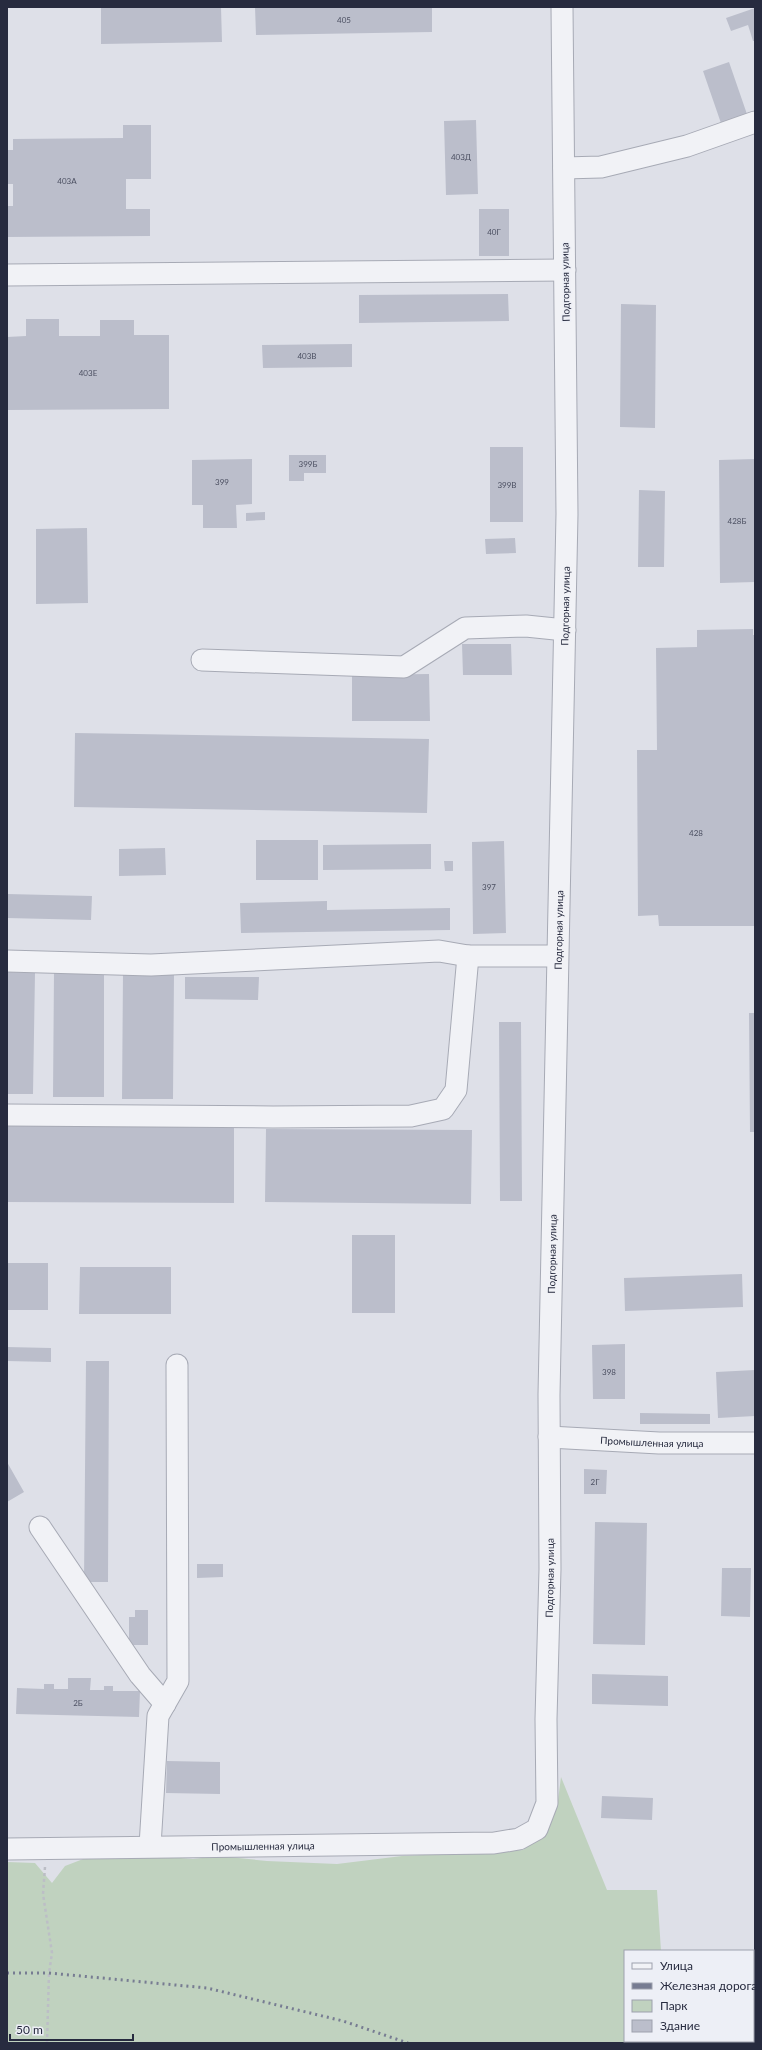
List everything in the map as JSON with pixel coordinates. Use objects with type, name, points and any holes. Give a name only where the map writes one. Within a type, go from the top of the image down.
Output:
[{"type":"street","name":"Подгорная улица","points":[[519,1839],[537,1829],[547,1803],[549,1437],[557,956],[567,514],[562,7]]},
{"type":"street","points":[[564,168],[602,167],[687,146],[755,122]]},
{"type":"street","points":[[7,275],[565,270]]},
{"type":"street","points":[[202,660],[404,667],[465,628],[526,626],[565,630]]},
{"type":"street","points":[[7,961],[151,965],[439,951],[468,956],[557,956]]},
{"type":"street","points":[[7,1115],[273,1117],[411,1116],[443,1109],[456,1090],[468,956]]},
{"type":"street","points":[[150,1846],[158,1716],[178,1681],[177,1365]]},
{"type":"street","name":"Промышленная улица","points":[[549,1437],[659,1443],[755,1443]]},
{"type":"street","points":[[40,1526],[140,1675],[165,1704]]},
{"type":"street","name":"Промышленная улица","points":[[7,1849],[150,1846],[494,1843],[519,1839]]},
{"type":"path","points":[[46,1848],[43,1894],[52,1953],[49,1973],[47,2043]]},
{"type":"green space","points":[[561,1777],[607,1890],[657,1890],[661,1950],[624,1950],[624,2042],[635,2043],[7,2043],[7,1862],[35,1863],[52,1883],[65,1866],[91,1856],[119,1853],[193,1859],[219,1856],[267,1861],[337,1864],[402,1856],[523,1850],[533,1841],[557,1808]]},
{"type":"building","points":[[101,7],[221,7],[222,42],[101,44]]},
{"type":"building","points":[[255,7],[432,7],[432,32],[256,35]]},
{"type":"building","points":[[755,8],[755,41],[753,41],[748,25],[731,31],[726,18]]},
{"type":"building","points":[[729,62],[749,120],[723,129],[703,71]]},
{"type":"building","points":[[476,120],[478,194],[446,195],[444,121]]},
{"type":"building","points":[[123,125],[151,125],[151,179],[126,179],[126,209],[150,209],[150,236],[7,237],[7,206],[13,206],[13,184],[7,184],[7,150],[13,150],[13,139],[123,138]]},
{"type":"building","points":[[479,209],[509,209],[509,256],[479,256]]},
{"type":"building","points":[[508,294],[509,321],[359,323],[359,295]]},
{"type":"building","points":[[621,304],[656,305],[655,428],[620,427]]},
{"type":"building","points":[[26,319],[59,319],[59,336],[100,336],[100,320],[134,320],[134,335],[169,335],[169,409],[7,410],[7,337],[26,336]]},
{"type":"building","points":[[352,344],[352,367],[263,368],[262,345]]},
{"type":"building","points":[[490,447],[523,447],[523,522],[490,522]]},
{"type":"building","points":[[289,455],[326,455],[326,473],[304,473],[304,481],[289,481]]},
{"type":"building","points":[[252,459],[252,504],[236,505],[237,528],[203,528],[203,505],[192,505],[192,460]]},
{"type":"building","points":[[755,459],[755,582],[720,583],[719,460]]},
{"type":"building","points":[[639,490],[665,491],[664,567],[638,567]]},
{"type":"building","points":[[265,512],[265,520],[246,521],[246,513]]},
{"type":"building","points":[[87,528],[88,603],[36,604],[36,529]]},
{"type":"building","points":[[515,538],[516,553],[486,554],[485,539]]},
{"type":"building","points":[[753,629],[753,635],[755,635],[755,926],[659,926],[658,915],[638,916],[637,750],[657,750],[656,648],[697,647],[697,630]]},
{"type":"building","points":[[462,644],[511,644],[512,675],[463,675]]},
{"type":"building","points":[[429,674],[430,721],[352,721],[352,675]]},
{"type":"building","points":[[75,733],[429,739],[427,813],[74,807]]},
{"type":"building","points":[[256,840],[318,840],[318,880],[256,880]]},
{"type":"building","points":[[504,841],[506,933],[473,934],[472,842]]},
{"type":"building","points":[[431,844],[431,869],[323,870],[323,845]]},
{"type":"building","points":[[165,848],[166,875],[119,876],[119,849]]},
{"type":"building","points":[[444,861],[453,861],[453,871],[445,871]]},
{"type":"building","points":[[7,894],[92,896],[91,920],[7,918]]},
{"type":"building","points":[[327,901],[327,910],[450,908],[450,930],[241,933],[240,903]]},
{"type":"building","points":[[7,972],[35,973],[33,1094],[7,1094]]},
{"type":"building","points":[[54,972],[104,972],[104,1097],[53,1097]]},
{"type":"building","points":[[123,973],[174,974],[173,1099],[122,1099]]},
{"type":"building","points":[[185,977],[259,977],[258,1000],[185,999]]},
{"type":"building","points":[[749,1013],[755,1013],[755,1132],[750,1132]]},
{"type":"building","points":[[499,1022],[521,1022],[522,1201],[500,1201]]},
{"type":"building","points":[[7,1124],[234,1128],[234,1203],[7,1202]]},
{"type":"building","points":[[266,1129],[472,1130],[471,1204],[265,1202]]},
{"type":"building","points":[[352,1235],[395,1235],[395,1313],[352,1313]]},
{"type":"building","points":[[7,1263],[48,1263],[48,1310],[7,1310]]},
{"type":"building","points":[[80,1267],[171,1267],[171,1314],[79,1314]]},
{"type":"building","points":[[742,1274],[743,1307],[625,1311],[624,1278]]},
{"type":"building","points":[[625,1344],[625,1399],[593,1399],[592,1345]]},
{"type":"building","points":[[7,1347],[51,1348],[51,1362],[7,1361]]},
{"type":"building","points":[[86,1361],[109,1361],[108,1582],[84,1582]]},
{"type":"building","points":[[755,1370],[755,1416],[718,1418],[716,1372]]},
{"type":"building","points":[[640,1413],[710,1414],[710,1424],[640,1424]]},
{"type":"building","points":[[7,1462],[24,1492],[7,1502]]},
{"type":"building","points":[[584,1469],[607,1470],[606,1494],[584,1494]]},
{"type":"building","points":[[595,1522],[647,1523],[645,1645],[593,1644]]},
{"type":"building","points":[[197,1564],[223,1564],[223,1577],[197,1578]]},
{"type":"building","points":[[722,1568],[751,1568],[750,1617],[721,1616]]},
{"type":"building","points":[[135,1610],[148,1610],[148,1645],[129,1645],[129,1617],[135,1617]]},
{"type":"building","points":[[592,1674],[668,1676],[668,1706],[592,1704]]},
{"type":"building","points":[[68,1678],[91,1678],[90,1690],[104,1690],[104,1686],[113,1686],[113,1691],[140,1691],[139,1717],[16,1714],[17,1688],[44,1689],[44,1684],[54,1684],[54,1689],[68,1689]]},
{"type":"building","points":[[167,1761],[220,1762],[220,1794],[166,1793]]},
{"type":"building","points":[[602,1796],[653,1798],[652,1820],[601,1818]]},
{"type":"railway","points":[[7,1973],[49,1973],[207,1988],[343,2021],[408,2043]]}]
